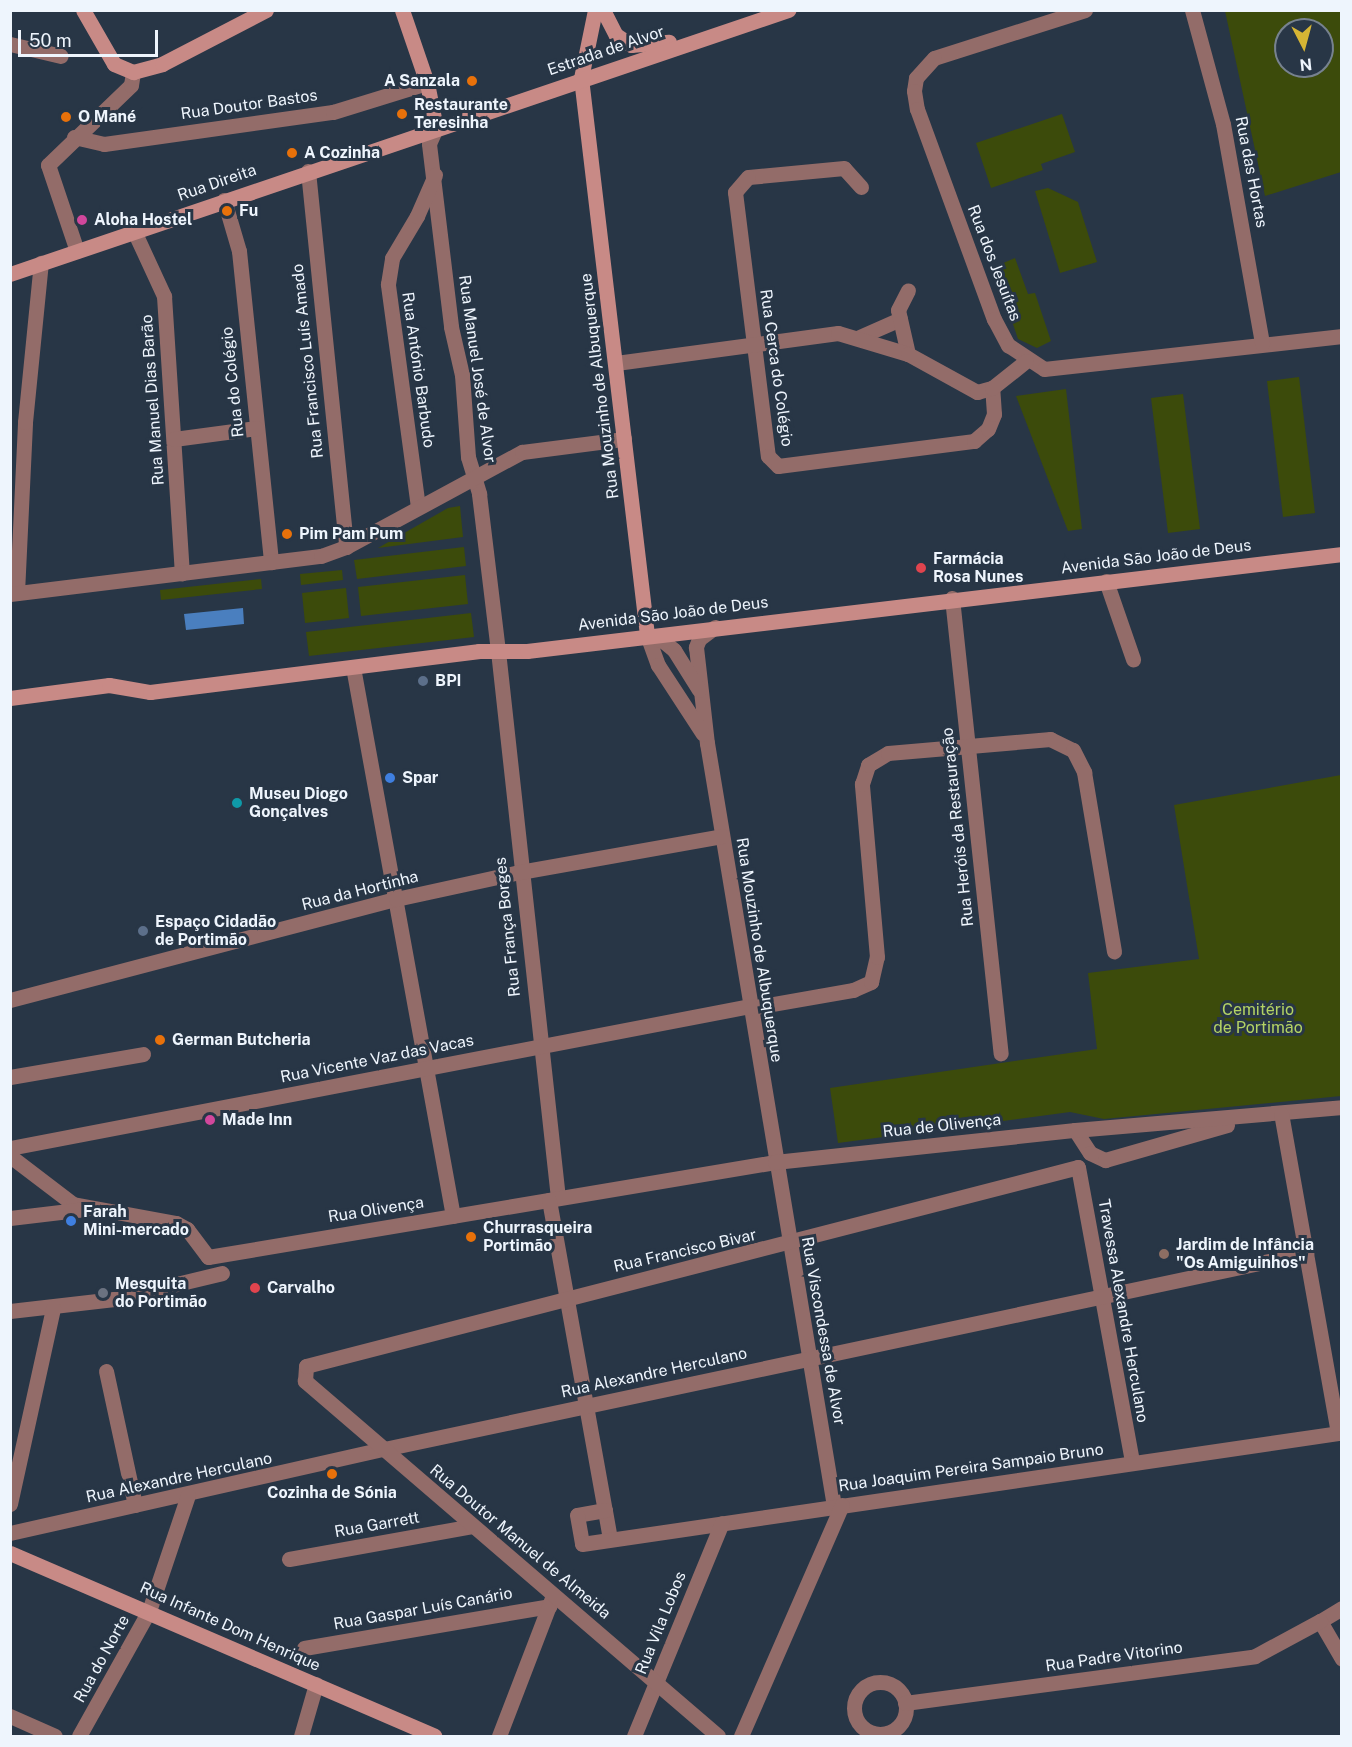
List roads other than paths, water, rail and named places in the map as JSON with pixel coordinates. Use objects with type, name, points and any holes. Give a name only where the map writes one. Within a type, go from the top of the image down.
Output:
[{"type":"street","points":[[83,10],[114,64],[133,72],[162,64],[266,10]]},
{"type":"street","points":[[402,10],[427,83],[436,128]]},
{"type":"street","name":"Rua Mouzinho de Albuquerque","points":[[595,10],[581,78],[647,635],[658,665],[692,712],[707,743]]},
{"type":"street","points":[[603,10],[616,35],[631,45],[690,41]]},
{"type":"street","points":[[745,22],[770,10]]},
{"type":"street","name":"Estrada de Alvor","points":[[436,128],[745,22],[788,10]]},
{"type":"street","name":"Rua dos Jesuítas","points":[[1085,10],[934,58],[924,65],[914,91],[994,319],[1008,345],[1026,360],[1044,369],[1071,368],[1341,336]]},
{"type":"street","name":"Rua das Hortas","points":[[1192,10],[1223,124],[1262,344]]},
{"type":"street","points":[[10,44],[61,56]]},
{"type":"street","points":[[77,251],[48,165],[74,137],[130,85],[133,72]]},
{"type":"street","name":"Rua Doutor Bastos","points":[[74,137],[105,144],[333,112],[427,83]]},
{"type":"street","name":"Rua Direita","points":[[10,274],[436,128]]},
{"type":"street","name":"Rua Manuel José de Alvor","points":[[436,128],[429,144],[435,175],[451,327],[462,375],[468,457],[474,477],[498,651]]},
{"type":"street","name":"Rua Cerca do Colégio","points":[[861,187],[844,168],[748,177],[735,192],[768,456],[778,466],[954,447],[974,441],[988,429],[994,414],[992,388]]},
{"type":"street","name":"Rua Francisco Luís Amado","points":[[309,171],[346,547]]},
{"type":"street","name":"Rua António Barbudo","points":[[418,507],[388,284],[392,258],[417,216],[435,175]]},
{"type":"street","name":"Rua do Colégio","points":[[224,200],[239,251],[271,562]]},
{"type":"street","name":"Rua Manuel Dias Barão","points":[[134,231],[164,296],[182,573]]},
{"type":"street","points":[[41,263],[25,422],[14,593],[321,556],[346,547],[522,452],[624,439]]},
{"type":"street","points":[[908,290],[898,310],[908,354]]},
{"type":"street","points":[[857,338],[900,319]]},
{"type":"street","points":[[616,363],[838,333],[908,354],[977,392],[992,388],[1026,360]]},
{"type":"street","points":[[174,439],[256,428]]},
{"type":"street","name":"Avenida São João de Deus","points":[[10,698],[109,685],[150,692],[498,651],[527,651],[952,598],[1341,554]]},
{"type":"street","points":[[1106,581],[1133,659]]},
{"type":"street","name":"Rua Heróis da Restauração","points":[[952,598],[1001,1053]]},
{"type":"street","name":"Rua Mouzinho de Albuquerque","points":[[715,627],[699,639],[696,647],[707,743],[775,1162]]},
{"type":"street","points":[[647,635],[663,640],[674,650],[702,694]]},
{"type":"street","name":"Rua França Borges","points":[[498,651],[553,1199],[566,1297],[610,1539]]},
{"type":"street","points":[[352,667],[428,1067],[453,1216]]},
{"type":"street","points":[[967,746],[1050,739],[1073,750],[1082,761],[1114,952]]},
{"type":"street","name":"Rua Vicente Vaz das Vacas","points":[[10,1148],[428,1067],[854,990],[871,982],[877,957],[863,774],[868,765],[888,753],[967,746]]},
{"type":"street","name":"Rua da Hortinha","points":[[10,1000],[396,899],[520,872],[722,836]]},
{"type":"street","points":[[10,1077],[143,1054]]},
{"type":"street","name":"Rua de Olivença","points":[[553,1199],[775,1162],[1075,1130],[1258,1116],[1341,1107]]},
{"type":"street","points":[[1281,1114],[1306,1253]]},
{"type":"street","points":[[1075,1130],[1090,1153],[1105,1160],[1258,1116]]},
{"type":"street","points":[[1078,1167],[1090,1153],[1101,1128]]},
{"type":"street","points":[[10,1156],[58,1196],[91,1209]]},
{"type":"street","name":"Rua Viscondessa de Alvor","points":[[775,1162],[809,1358],[838,1506]]},
{"type":"street","name":"Rua Francisco Bivar","points":[[303,1372],[306,1366],[566,1297],[790,1244],[1078,1167]]},
{"type":"street","name":"Travessa Alexandre Herculano","points":[[1078,1167],[1132,1462]]},
{"type":"street","name":"Rua Olivença","points":[[91,1209],[176,1223],[187,1229],[208,1257],[553,1199]]},
{"type":"street","points":[[10,1218],[91,1209]]},
{"type":"street","name":"Rua Alexandre Herculano","points":[[10,1533],[188,1495],[384,1449],[1306,1253]]},
{"type":"street","name":"Rua Joaquim Pereira Sampaio Bruno","points":[[605,1510],[577,1515],[582,1544],[1338,1433],[1306,1253]]},
{"type":"street","points":[[10,1311],[53,1308],[114,1299],[222,1273]]},
{"type":"street","points":[[10,1504],[53,1308]]},
{"type":"street","points":[[106,1371],[135,1505]]},
{"type":"street","name":"Rua Doutor Manuel de Almeida","points":[[303,1372],[305,1381],[552,1599],[718,1737]]},
{"type":"street","name":"Rua do Norte","points":[[79,1737],[149,1611],[188,1495]]},
{"type":"street","points":[[741,1737],[838,1506]]},
{"type":"street","name":"Rua Vila Lobos","points":[[634,1737],[722,1523]]},
{"type":"street","name":"Rua Garrett","points":[[289,1559],[472,1526]]},
{"type":"street","name":"Rua Infante Dom Henrique","points":[[10,1553],[149,1611],[434,1737]]},
{"type":"street","points":[[499,1737],[552,1599]]},
{"type":"street","name":"Rua Gaspar Luís Canário","points":[[304,1648],[552,1599]]},
{"type":"street","name":"Rua Padre Vitorino","points":[[905,1703],[1255,1656],[1341,1608]]},
{"type":"street","points":[[1320,1621],[1341,1659]]},
{"type":"street","points":[[883,1683],[897,1689],[905,1703],[903,1719],[887,1735],[871,1732],[858,1723],[854,1708],[859,1693],[872,1684],[883,1683]]},
{"type":"street","points":[[301,1737],[316,1684]]},
{"type":"street","points":[[10,1716],[55,1737]]},
{"type":"water","points":[[243,608],[244,624],[186,630],[184,614]]},
{"type":"place","name":"A Sanzala","points":[[472,81]]},
{"type":"place","name":"Restaurante Teresinha","points":[[402,114]]},
{"type":"place","name":"O Mané","points":[[66,117]]},
{"type":"place","name":"A Cozinha","points":[[292,153]]},
{"type":"place","name":"Fu","points":[[227,211]]},
{"type":"place","name":"Aloha Hostel","points":[[82,220]]},
{"type":"place","name":"Pim Pam Pum","points":[[287,534]]},
{"type":"place","name":"Farmácia Rosa Nunes","points":[[921,568]]},
{"type":"place","name":"BPI","points":[[423,681]]},
{"type":"place","name":"Spar","points":[[390,778]]},
{"type":"place","name":"Museu Diogo Gonçalves","points":[[237,803]]},
{"type":"place","name":"Espaço Cidadão de Portimão","points":[[143,931]]},
{"type":"place","name":"German Butcheria","points":[[160,1040]]},
{"type":"place","name":"Made Inn","points":[[210,1120]]},
{"type":"place","name":"Farah Mini-mercado","points":[[71,1221]]},
{"type":"place","name":"Churrasqueira Portimão","points":[[471,1237]]},
{"type":"place","name":"Jardim de Infância \"Os Amiguinhos\"","points":[[1164,1254]]},
{"type":"place","name":"Carvalho","points":[[255,1288]]},
{"type":"place","name":"Mesquita do Portimão","points":[[103,1293]]},
{"type":"place","name":"Cozinha de Sónia","points":[[332,1474]]},
{"type":"park label","name":"Cemitério de Portimão","points":[[1258,1019]]}]
